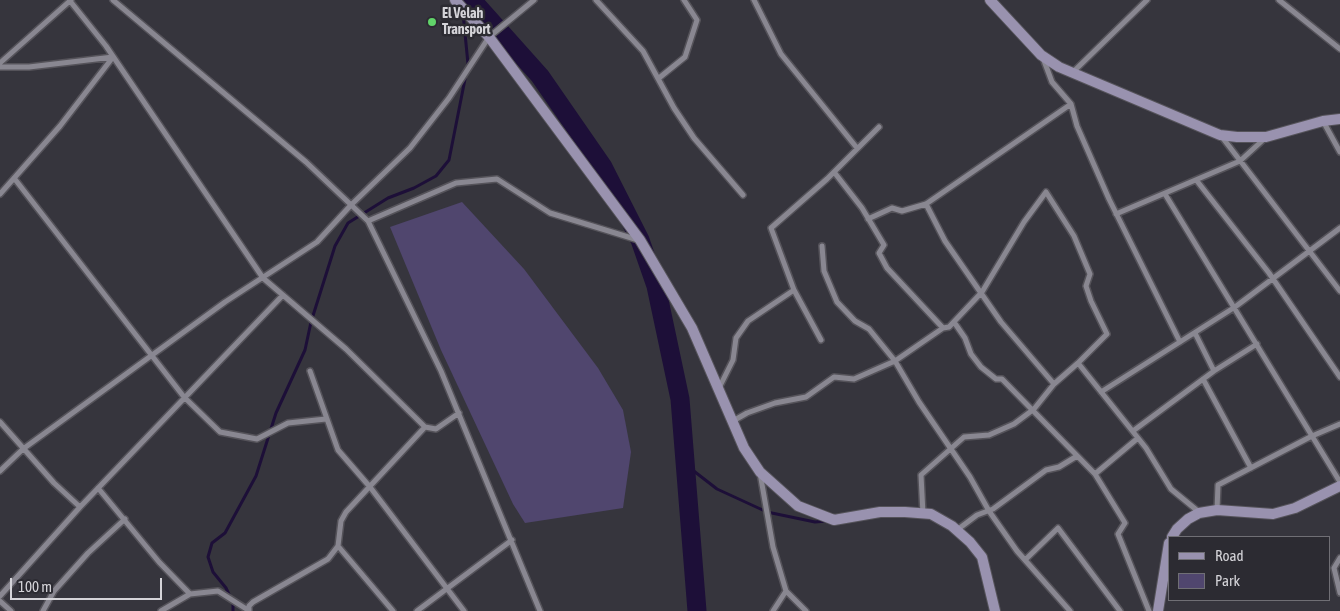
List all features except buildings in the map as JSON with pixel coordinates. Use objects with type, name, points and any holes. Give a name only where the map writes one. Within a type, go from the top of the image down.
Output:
[{"type":"main road","points":[[455,0],[489,37],[640,240],[692,328],[744,448],[760,472],[798,506],[834,520],[880,512],[931,514],[956,530],[982,557],[995,611]]},
{"type":"main road","points":[[990,0],[1041,54],[1072,74],[1220,135],[1266,137],[1323,121],[1340,119]]},
{"type":"main road","points":[[1173,536],[1182,524],[1199,513],[1217,510],[1273,514],[1295,508],[1340,486]]},
{"type":"main road","points":[[1158,611],[1168,549]]},
{"type":"street","points":[[113,0],[306,162],[368,221],[441,371],[459,413],[539,609],[533,611]]},
{"type":"street","points":[[0,471],[23,449],[152,356],[317,242],[351,205],[410,148],[450,98],[489,37],[534,0]]},
{"type":"street","points":[[596,0],[644,51],[674,108],[694,138],[743,195]]},
{"type":"street","points":[[659,78],[685,57],[697,20],[684,0]]},
{"type":"street","points":[[754,0],[781,54],[857,148]]},
{"type":"street","points":[[1072,74],[1146,0]]},
{"type":"street","points":[[1279,0],[1340,50]]},
{"type":"street","points":[[0,63],[70,1],[114,57],[263,278],[346,349],[425,427],[436,429],[459,413]]},
{"type":"street","points":[[1041,54],[1052,82],[1070,104],[1077,126],[1116,214],[1180,342]]},
{"type":"street","points":[[0,67],[30,67],[114,57]]},
{"type":"street","points":[[0,194],[60,126],[114,57]]},
{"type":"street","points":[[868,219],[892,208],[902,211],[926,204],[1070,104]]},
{"type":"street","points":[[1323,121],[1340,152]]},
{"type":"street","points":[[821,340],[794,290],[771,228],[834,172],[879,127]]},
{"type":"street","points":[[1220,135],[1340,291]]},
{"type":"street","points":[[1116,214],[1240,161],[1266,137]]},
{"type":"street","points":[[834,172],[884,245],[878,253],[887,268],[943,328]]},
{"type":"street","points":[[14,178],[184,397],[220,432],[257,438],[288,423],[326,419]]},
{"type":"street","points":[[368,221],[456,183],[497,179],[550,213],[640,240]]},
{"type":"street","points":[[1196,181],[1274,279],[1340,377]]},
{"type":"street","points":[[732,421],[747,413],[775,403],[806,398],[834,377],[854,379],[895,361],[943,328],[949,327],[982,292],[1024,222],[1046,192],[1074,236],[1090,274],[1086,286],[1090,301],[1107,334],[1054,384],[1034,409],[1014,424],[989,435],[964,437],[921,475],[924,514]]},
{"type":"street","points":[[1165,194],[1340,482]]},
{"type":"street","points":[[926,204],[944,241],[982,292],[1001,322],[1054,384]]},
{"type":"street","points":[[1101,392],[1235,307],[1340,228]]},
{"type":"street","points":[[822,246],[824,271],[837,302],[856,321],[869,329],[895,361],[989,511],[1025,560],[1070,611]]},
{"type":"street","points":[[719,388],[733,360],[736,338],[748,321],[794,290]]},
{"type":"street","points":[[0,596],[80,507],[282,295]]},
{"type":"street","points":[[954,322],[965,338],[970,354],[982,367],[996,379],[1002,378],[1096,474],[1124,523],[1118,534],[1149,611]]},
{"type":"street","points":[[1195,333],[1214,371]]},
{"type":"street","points":[[1132,431],[1214,371],[1257,344]]},
{"type":"street","points":[[1078,363],[1138,438],[1170,489],[1199,513]]},
{"type":"street","points":[[310,371],[338,450],[370,486],[464,611]]},
{"type":"street","points":[[1203,379],[1251,468]]},
{"type":"street","points":[[0,422],[23,449],[80,507]]},
{"type":"street","points":[[1217,510],[1218,485],[1312,436],[1340,424]]},
{"type":"street","points":[[161,611],[190,594],[218,591],[248,610],[253,602],[328,559],[338,546],[341,521],[370,486],[425,427]]},
{"type":"street","points":[[1096,474],[1138,438]]},
{"type":"street","points":[[956,530],[977,514],[989,511],[1046,470],[1059,467],[1077,456]]},
{"type":"street","points":[[760,472],[773,547],[786,591],[806,611]]},
{"type":"street","points":[[98,488],[159,562],[190,594]]},
{"type":"street","points":[[43,611],[54,591],[88,553],[125,519]]},
{"type":"street","points":[[1025,560],[1058,528],[1120,611]]},
{"type":"street","points":[[416,611],[512,540]]},
{"type":"street","points":[[338,546],[393,611]]},
{"type":"street","points":[[1340,558],[1334,568],[1340,593]]},
{"type":"street","points":[[773,611],[786,591]]},
{"type":"street","points":[[0,601],[11,611]]},
{"type":"green space","points":[[462,202],[524,269],[598,368],[623,410],[631,452],[623,508],[525,523],[513,504],[441,350],[390,227]]},
{"type":"waterway","points":[[472,0],[540,76],[603,167],[640,240],[656,286],[680,399],[697,611]]},
{"type":"waterway","points":[[233,611],[233,603],[226,588],[213,572],[208,557],[212,543],[225,533],[256,476],[276,413],[305,350],[311,322],[335,246],[348,223],[388,198],[414,188],[436,176],[449,160],[468,64],[463,13]]},
{"type":"waterway","points":[[686,465],[717,489],[767,512],[815,522],[827,521]]},
{"type":"place","name":"El Velah Transport","points":[[432,22]]}]
